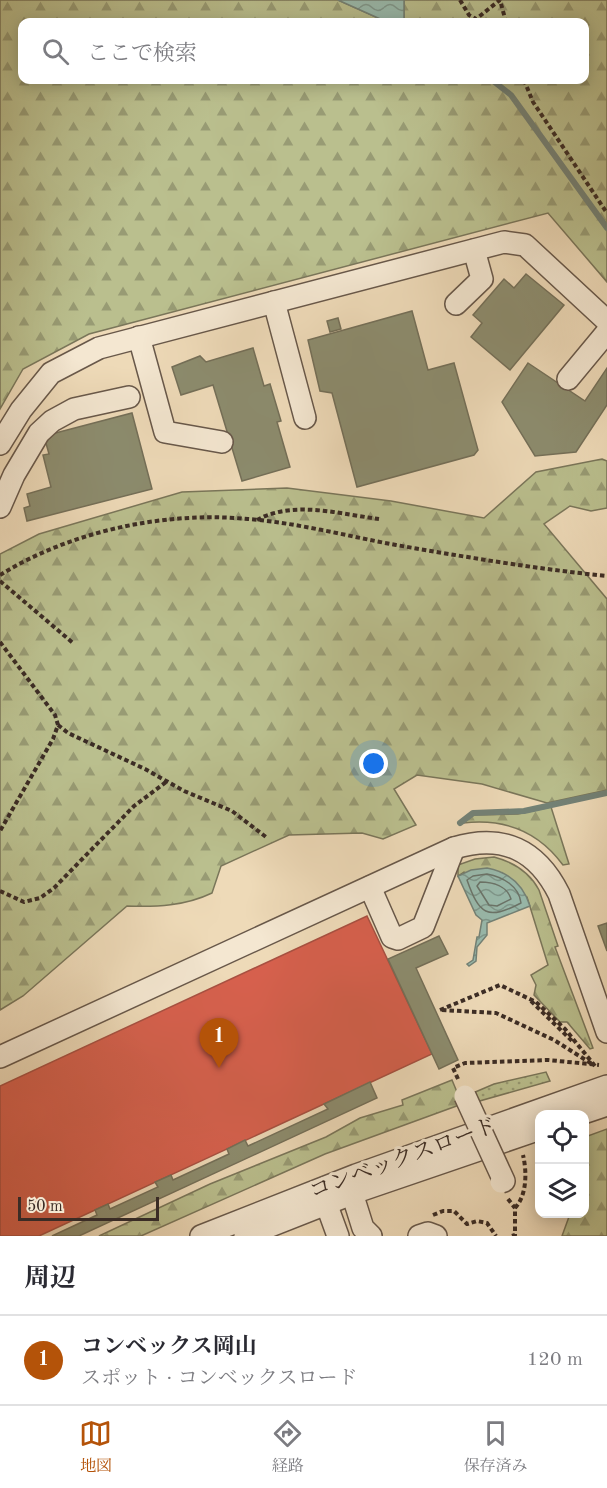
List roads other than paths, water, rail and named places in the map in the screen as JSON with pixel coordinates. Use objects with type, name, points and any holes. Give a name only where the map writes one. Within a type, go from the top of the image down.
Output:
[{"type":"street","points":[[0,444],[21,410],[51,373],[99,348],[504,242],[525,245],[607,321]]},
{"type":"street","points":[[456,304],[482,279],[474,250]]},
{"type":"street","points":[[274,302],[305,418]]},
{"type":"street","points":[[567,379],[607,332]]},
{"type":"street","points":[[140,337],[165,432],[222,442]]},
{"type":"street","points":[[0,507],[7,472],[39,433],[74,409],[129,397]]},
{"type":"street","points":[[0,1057],[454,848],[472,843],[510,846],[542,866],[560,894],[607,1032]]},
{"type":"street","points":[[370,887],[392,937],[398,939],[423,927],[454,848]]},
{"type":"street","name":"コンベックスロード","points":[[201,1236],[356,1175],[607,1086]]},
{"type":"street","points":[[465,1096],[507,1189]]},
{"type":"street","points":[[589,1111],[607,1105]]},
{"type":"street","name":"コンベックスロード","points":[[245,1236],[326,1203],[535,1130]]},
{"type":"street","points":[[352,1194],[363,1228],[371,1236]]},
{"type":"street","points":[[326,1203],[338,1236]]},
{"type":"water","points":[[338,0],[404,0],[404,18],[378,18]]},
{"type":"water","points":[[487,868],[514,880],[523,891],[530,906],[487,923],[487,935],[477,947],[476,961],[469,966],[467,964],[473,960],[482,920],[476,915],[458,876],[471,870]]},
{"type":"waterway","points":[[497,84],[511,95],[607,228]]},
{"type":"waterway","points":[[460,823],[473,813],[524,811],[607,793]]},
{"type":"place","name":"コンベックス岡山","points":[[219,1068]]}]
